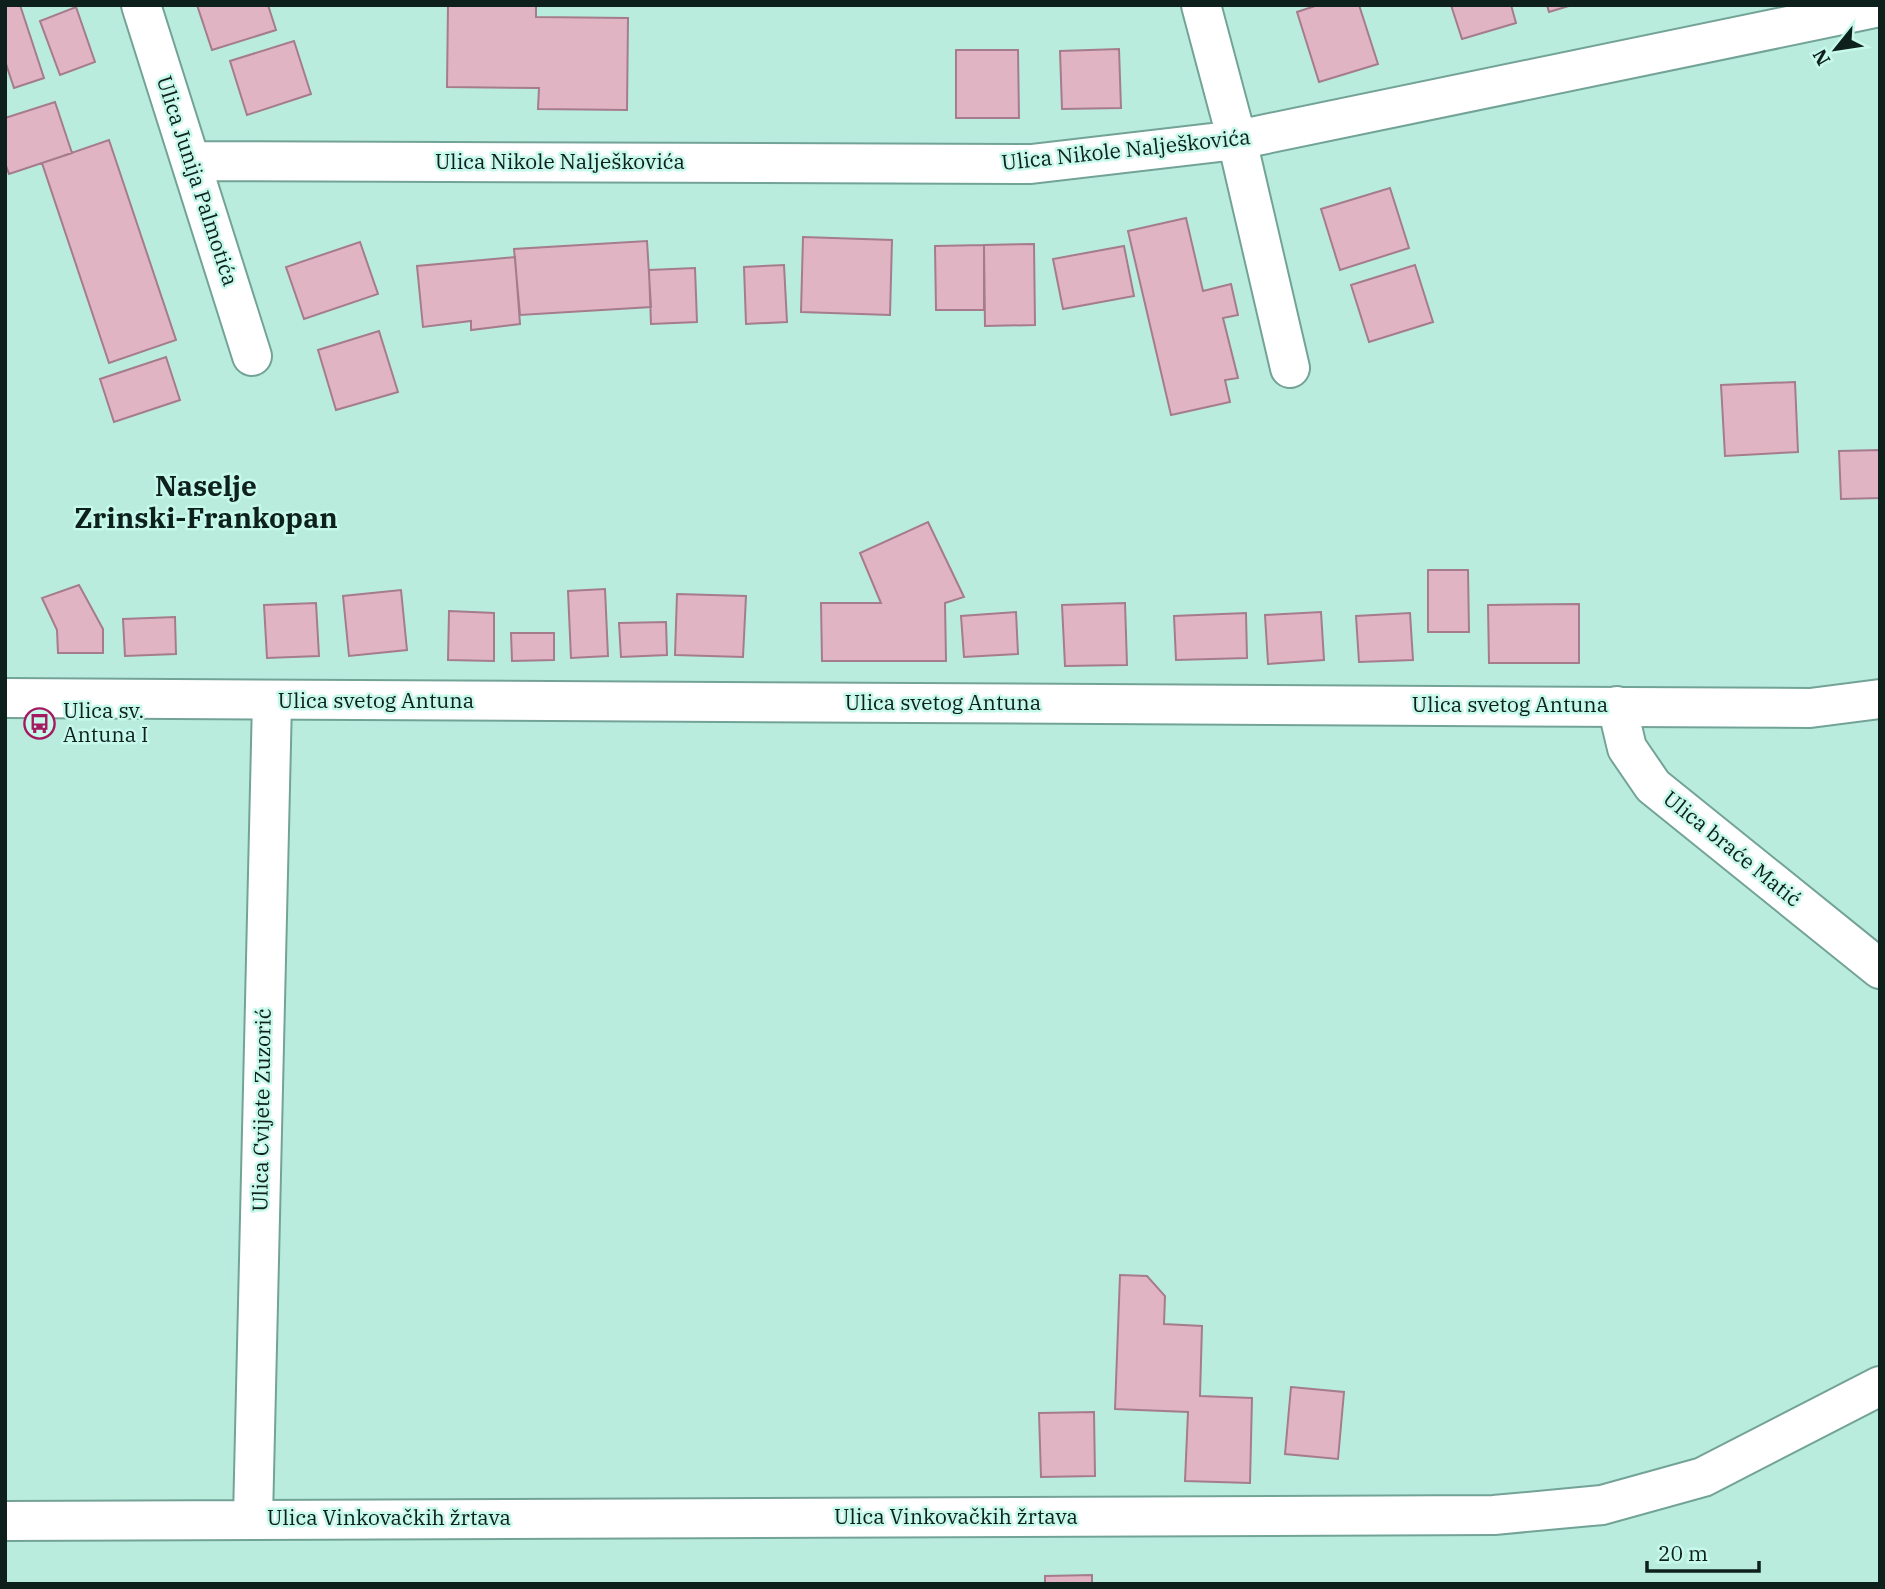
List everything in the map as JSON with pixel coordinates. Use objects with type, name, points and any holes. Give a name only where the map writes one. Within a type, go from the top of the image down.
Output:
[{"type":"street","name":"Ulica Junija Palmotića","points":[[141,5],[252,356]]},
{"type":"street","points":[[1202,5],[1237,140],[1290,368]]},
{"type":"street","name":"Ulica Nikole Nalješkovića","points":[[191,161],[1031,164],[1237,140],[1880,7]]},
{"type":"street","name":"Ulica svetog Antuna","points":[[5,698],[1810,708],[1880,699]]},
{"type":"street","name":"Ulica Cvijete Zuzorić","points":[[253,1518],[272,701]]},
{"type":"street","name":"Ulica braće Matić","points":[[1617,706],[1627,748],[1653,786],[1880,969]]},
{"type":"street","name":"Ulica Vinkovačkih žrtava","points":[[5,1521],[1494,1515],[1602,1505],[1703,1477],[1880,1386]]},
{"type":"building","points":[[5,5],[20,5],[44,78],[14,88],[5,61]]},
{"type":"building","points":[[197,5],[268,5],[276,30],[212,50]]},
{"type":"building","points":[[448,5],[536,5],[536,17],[628,18],[627,110],[538,109],[539,88],[447,87]]},
{"type":"building","points":[[1318,5],[1359,5],[1378,64],[1319,82],[1297,12]]},
{"type":"building","points":[[1451,5],[1511,5],[1516,23],[1462,39]]},
{"type":"building","points":[[1547,5],[1572,5],[1549,12]]},
{"type":"building","points":[[76,7],[95,62],[60,75],[40,21]]},
{"type":"building","points":[[294,41],[311,94],[247,115],[230,61]]},
{"type":"building","points":[[1119,49],[1121,108],[1062,109],[1060,51]]},
{"type":"building","points":[[956,50],[1018,50],[1019,118],[956,118]]},
{"type":"building","points":[[55,102],[72,153],[9,174],[5,163],[5,118]]},
{"type":"building","points":[[109,140],[176,340],[109,363],[42,163]]},
{"type":"building","points":[[1390,188],[1409,248],[1340,270],[1321,209]]},
{"type":"building","points":[[1186,218],[1203,291],[1231,284],[1238,315],[1223,318],[1238,378],[1225,380],[1230,402],[1171,415],[1128,231]]},
{"type":"building","points":[[803,237],[892,240],[890,315],[801,312]]},
{"type":"building","points":[[647,241],[651,307],[520,315],[514,249]]},
{"type":"building","points":[[360,242],[378,294],[304,319],[286,267]]},
{"type":"building","points":[[1034,244],[1035,325],[985,326],[984,245]]},
{"type":"building","points":[[984,245],[984,310],[936,310],[935,246]]},
{"type":"building","points":[[1124,246],[1134,296],[1063,309],[1053,259]]},
{"type":"building","points":[[515,257],[520,324],[471,330],[471,321],[423,327],[417,266]]},
{"type":"building","points":[[784,265],[787,322],[746,324],[744,267]]},
{"type":"building","points":[[1415,265],[1433,322],[1369,342],[1351,285]]},
{"type":"building","points":[[695,268],[697,322],[651,324],[649,270]]},
{"type":"building","points":[[379,331],[398,392],[336,410],[318,350]]},
{"type":"building","points":[[166,357],[180,400],[114,422],[100,379]]},
{"type":"building","points":[[1795,382],[1798,452],[1725,456],[1721,385]]},
{"type":"building","points":[[1880,450],[1880,498],[1841,499],[1839,451]]},
{"type":"building","points":[[928,522],[964,597],[945,603],[946,661],[822,661],[821,603],[881,603],[860,553]]},
{"type":"building","points":[[1428,570],[1468,570],[1469,632],[1428,632]]},
{"type":"building","points":[[79,585],[103,629],[103,653],[58,653],[57,630],[42,598]]},
{"type":"building","points":[[605,589],[608,656],[571,658],[568,591]]},
{"type":"building","points":[[401,590],[407,650],[349,656],[343,596]]},
{"type":"building","points":[[677,594],[746,596],[743,657],[675,655]]},
{"type":"building","points":[[316,603],[319,656],[267,658],[264,605]]},
{"type":"building","points":[[1125,603],[1127,665],[1065,666],[1062,605]]},
{"type":"building","points":[[1579,604],[1579,663],[1489,663],[1488,605]]},
{"type":"building","points":[[449,611],[494,613],[494,661],[448,660]]},
{"type":"building","points":[[1016,612],[1018,654],[964,657],[961,616]]},
{"type":"building","points":[[1321,612],[1324,660],[1268,664],[1265,615]]},
{"type":"building","points":[[1246,613],[1247,658],[1176,660],[1174,616]]},
{"type":"building","points":[[1410,613],[1413,660],[1359,662],[1356,616]]},
{"type":"building","points":[[175,617],[176,654],[125,656],[123,619]]},
{"type":"building","points":[[666,622],[667,655],[621,657],[619,623]]},
{"type":"building","points":[[511,633],[554,633],[554,660],[512,661]]},
{"type":"building","points":[[1120,1275],[1147,1276],[1165,1296],[1164,1324],[1202,1326],[1200,1396],[1252,1398],[1250,1483],[1185,1481],[1188,1412],[1115,1409]]},
{"type":"building","points":[[1291,1387],[1344,1392],[1338,1459],[1285,1454]]},
{"type":"building","points":[[1094,1412],[1095,1476],[1041,1477],[1039,1413]]},
{"type":"building","points":[[1092,1575],[1092,1584],[1045,1584],[1045,1576]]},
{"type":"place","name":"Ulica sv. Antuna I","points":[[40,723]]},
{"type":"district","name":"Naselje Zrinski-Frankopan","points":[[206,502]]}]
